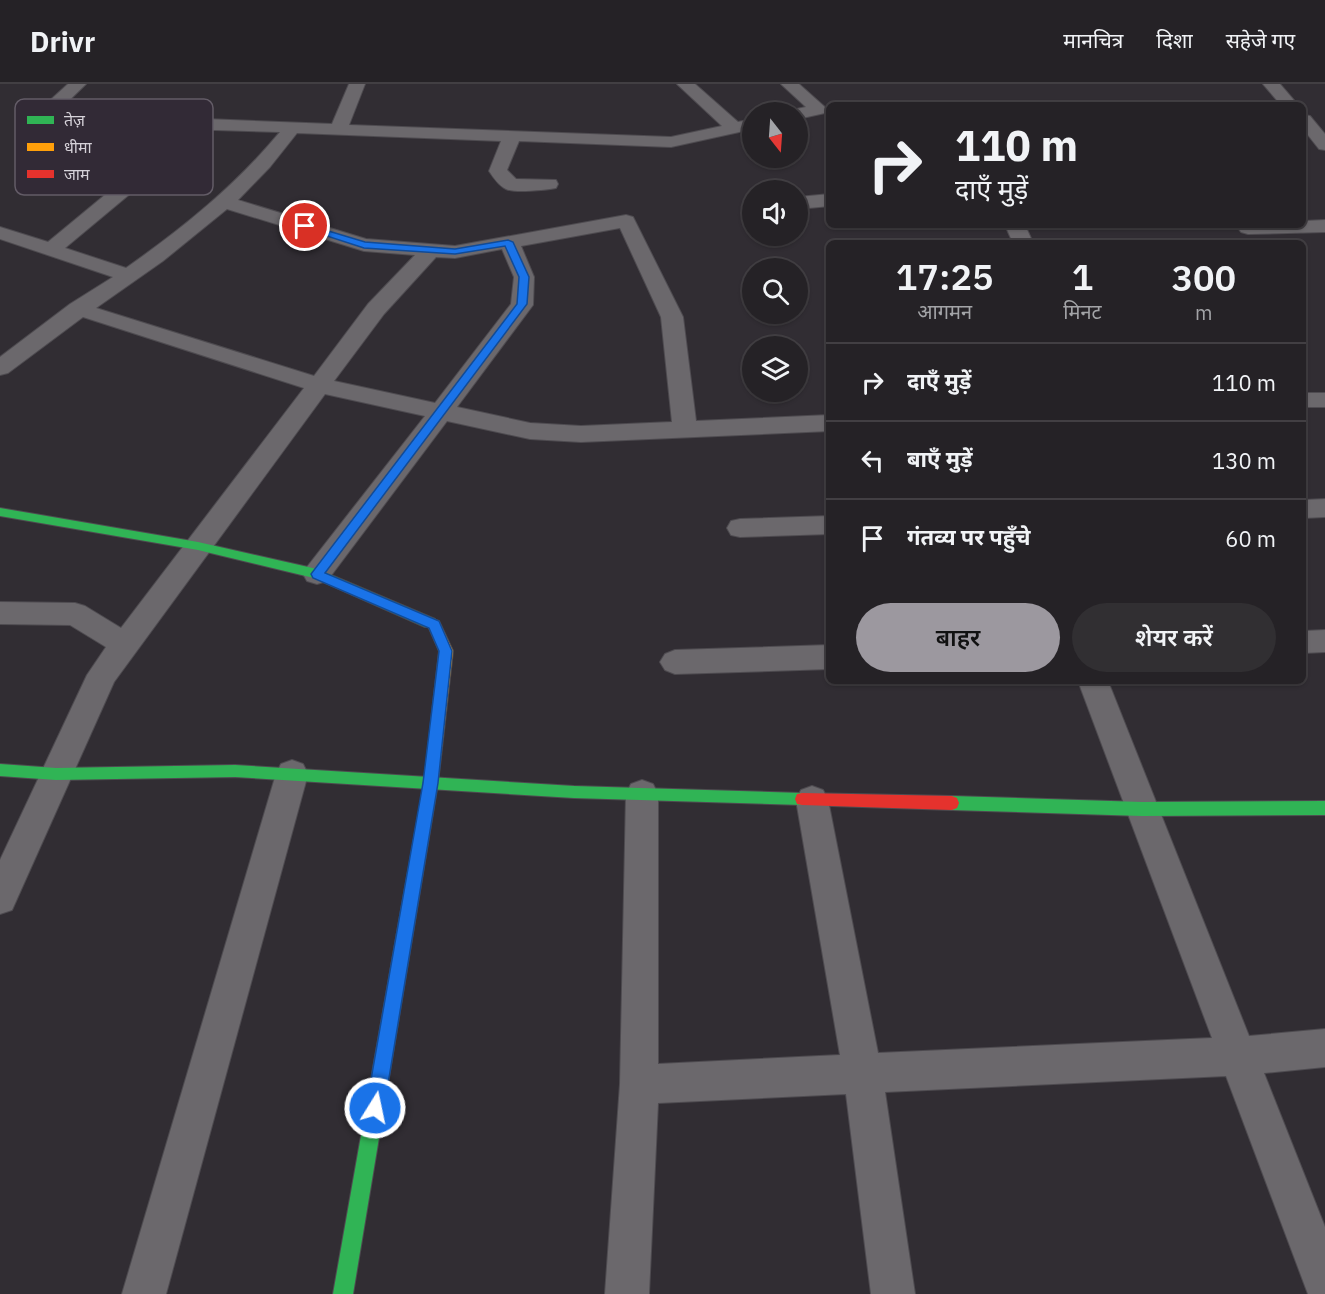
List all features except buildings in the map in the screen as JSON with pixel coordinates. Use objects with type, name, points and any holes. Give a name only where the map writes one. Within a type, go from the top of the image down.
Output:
[{"type":"street","points":[[62,99],[78,84]]},
{"type":"street","points":[[338,130],[357,84]]},
{"type":"street","points":[[686,84],[735,128]]},
{"type":"street","points":[[789,84],[819,109],[808,112]]},
{"type":"street","points":[[1271,84],[1287,102]]},
{"type":"street","points":[[1306,122],[1325,145]]},
{"type":"street","points":[[213,125],[671,142],[742,126]]},
{"type":"street","points":[[0,368],[226,202],[272,157],[293,128]]},
{"type":"street","points":[[512,136],[498,171],[511,185],[549,184]]},
{"type":"street","points":[[1306,145],[1325,145]]},
{"type":"street","points":[[51,250],[117,195]]},
{"type":"street","points":[[808,202],[826,200]]},
{"type":"street","points":[[226,202],[364,245],[455,252],[626,221],[672,317],[685,429]]},
{"type":"street","points":[[1306,226],[1325,226]]},
{"type":"street","points":[[0,233],[128,275]]},
{"type":"street","points":[[317,574],[522,304],[524,277],[508,242]]},
{"type":"street","points":[[0,897],[102,675],[376,309],[431,250]]},
{"type":"street","points":[[78,309],[319,385],[530,431],[581,434],[826,423]]},
{"type":"street","points":[[1306,400],[1325,400]]},
{"type":"street","points":[[1306,509],[1325,508]]},
{"type":"street","points":[[0,512],[198,546],[317,574],[434,625],[446,651],[431,783],[343,1294]]},
{"type":"street","points":[[740,528],[826,525]]},
{"type":"street","points":[[0,613],[75,614],[124,645]]},
{"type":"street","points":[[1306,642],[1325,641]]},
{"type":"street","points":[[675,662],[826,657]]},
{"type":"street","points":[[1094,684],[1325,1282]]},
{"type":"street","points":[[0,770],[56,774],[235,771],[642,794],[813,800],[1142,809],[1325,808]]},
{"type":"street","points":[[144,1294],[292,774]]},
{"type":"street","points":[[627,1294],[639,1084],[642,794]]},
{"type":"street","points":[[813,800],[863,1074],[893,1294]]},
{"type":"street","points":[[639,1084],[1238,1056],[1325,1048]]},
{"type":"traffic: fast","points":[[0,512],[198,546],[317,574],[430,623]]},
{"type":"traffic: fast","points":[[0,770],[56,774],[235,771],[574,792],[802,799]]},
{"type":"traffic: fast","points":[[952,803],[1142,809],[1325,808]]},
{"type":"traffic: fast","points":[[343,1294],[407,921]]},
{"type":"traffic: slow","points":[[407,921],[431,783],[446,651],[434,625],[430,623]]},
{"type":"traffic: jam","points":[[802,799],[952,803]]},
{"type":"route","points":[[305,226],[364,245],[455,252],[508,242],[524,277],[522,304],[317,574],[434,625],[446,651],[431,783],[375,1108]]}]
